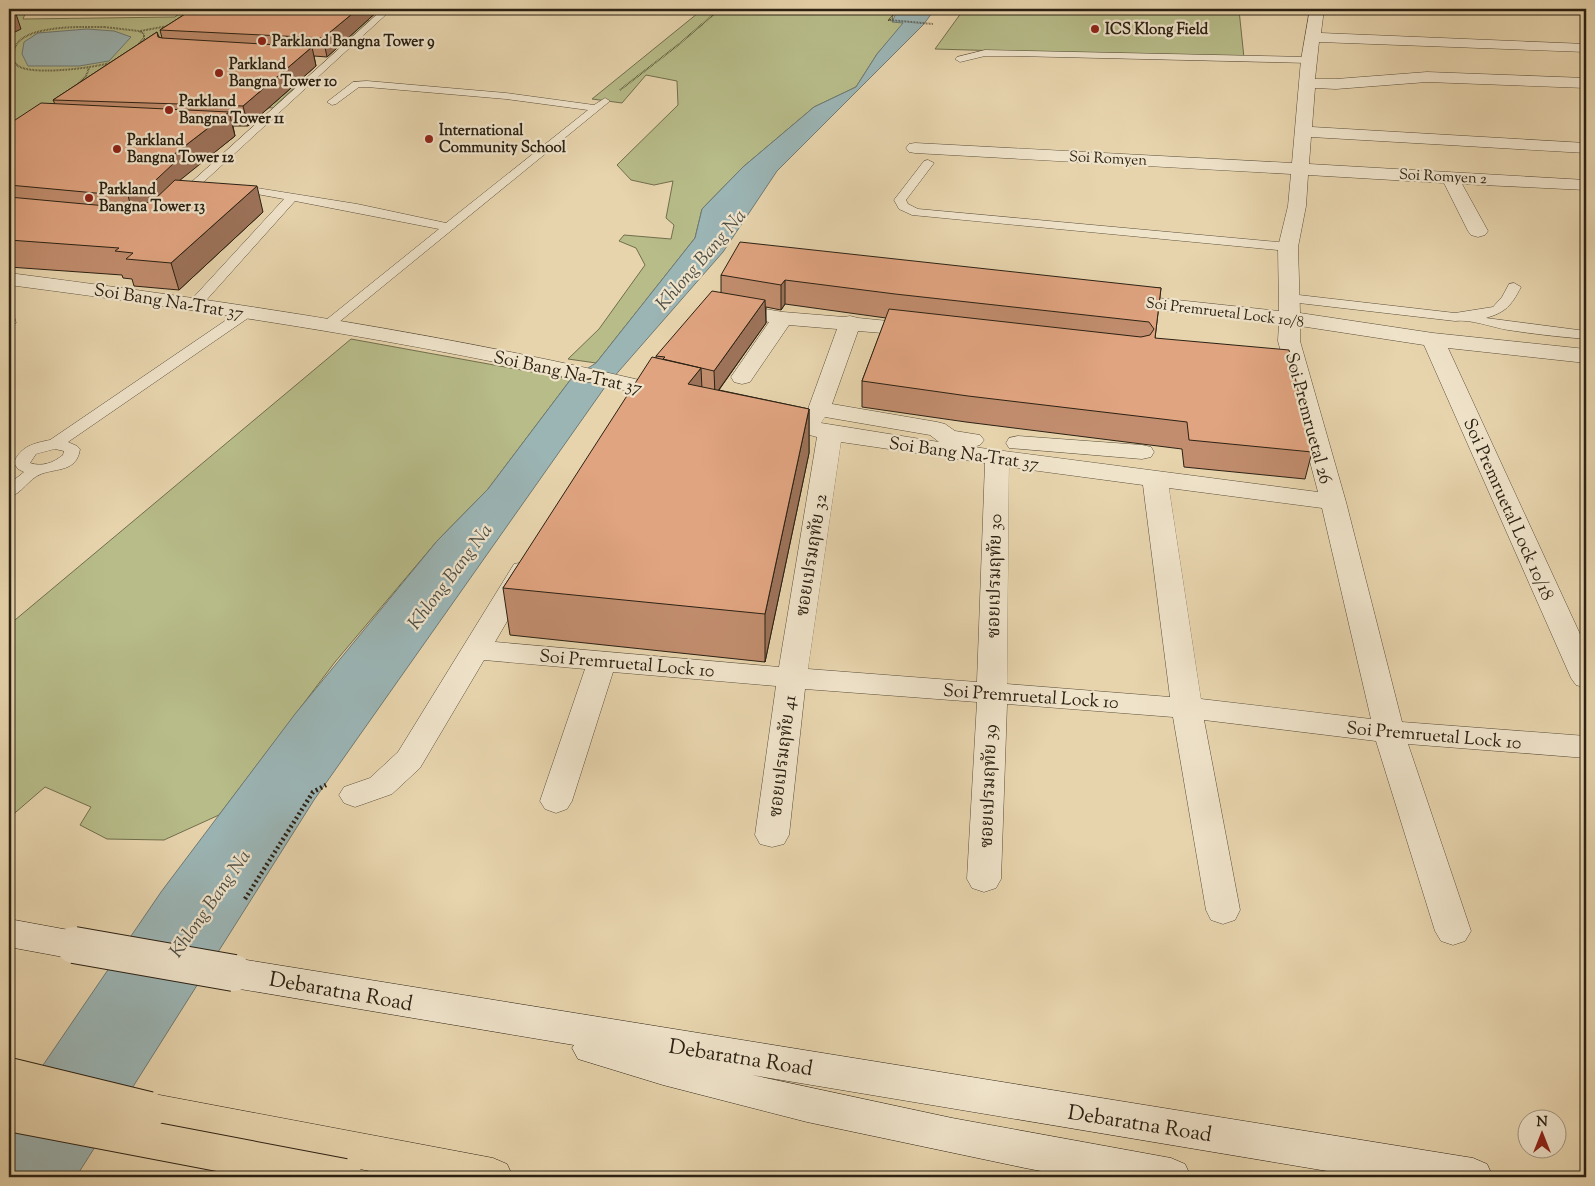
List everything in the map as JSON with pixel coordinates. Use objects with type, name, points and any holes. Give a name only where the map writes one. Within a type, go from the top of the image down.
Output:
[{"type":"highway","points":[[9,1076],[149,1110],[493,1177]]},
{"type":"highway","points":[[9,1113],[344,1177]]},
{"type":"street","points":[[1315,25],[1586,48]]},
{"type":"street","name":"Soi Premruetal 26","points":[[1315,25],[1309,60],[1297,206],[1288,247],[1288,341],[1332,502],[1389,732],[1453,931]]},
{"type":"street","points":[[1470,39],[1586,41]]},
{"type":"street","points":[[1307,83],[1336,84],[1427,77],[1586,83]]},
{"type":"street","points":[[1304,132],[1586,148]]},
{"type":"street","name":"Soi Romyen","points":[[915,148],[1300,168]]},
{"type":"street","name":"Soi Romyen 2","points":[[1300,168],[1450,177],[1584,188]]},
{"type":"street","points":[[1450,177],[1478,231]]},
{"type":"street","name":"Soi Bang Na-Trat 37","points":[[9,279],[196,303],[246,313],[328,324],[568,369],[626,385],[689,399]]},
{"type":"street","name":"Soi Premruetal Lock 10/8","points":[[1101,298],[1289,308],[1433,340],[1586,356]]},
{"type":"street","points":[[705,305],[784,318],[850,322],[939,332]]},
{"type":"street","points":[[742,377],[784,318]]},
{"type":"street","name":"ซอยเปรมฤทัย 32","points":[[792,678],[818,422],[850,322]]},
{"type":"street","name":"Soi Premruetal Lock 10/18","points":[[1433,340],[1586,678]]},
{"type":"street","points":[[619,410],[626,385]]},
{"type":"street","name":"Soi Bang Na-Trat 37","points":[[752,413],[818,422],[997,458],[1332,502]]},
{"type":"street","points":[[818,422],[937,429],[949,438],[1142,452]]},
{"type":"street","name":"ซอยเปรมฤทัย 30","points":[[992,693],[997,458]]},
{"type":"street","points":[[1155,478],[1187,708],[1223,910]]},
{"type":"street","points":[[355,795],[381,786],[409,760],[537,550]]},
{"type":"street","name":"Soi Premruetal Lock 10","points":[[475,650],[792,678],[1187,708],[1389,732],[1586,748]]},
{"type":"street","points":[[556,801],[602,661]]},
{"type":"street","name":"ซอยเปรมฤทัย 41","points":[[772,835],[792,678]]},
{"type":"street","name":"ซอยเปรมฤทัย 39","points":[[984,879],[992,693]]},
{"type":"street","name":"Debaratna Road","points":[[9,933],[489,1016],[1473,1177]]},
{"type":"street","points":[[489,1016],[640,1063],[846,1115],[943,1136],[1171,1177]]},
{"type":"lane","points":[[174,204],[388,9]]},
{"type":"lane","points":[[960,59],[985,53],[1014,53],[1309,60]]},
{"type":"lane","points":[[311,60],[330,62]]},
{"type":"lane","points":[[332,102],[357,84],[367,84],[601,104]]},
{"type":"lane","points":[[328,324],[601,104]]},
{"type":"lane","points":[[233,130],[252,131]]},
{"type":"lane","points":[[928,163],[900,200],[902,206],[916,212],[1288,247]]},
{"type":"lane","points":[[244,189],[402,216],[447,227]]},
{"type":"lane","points":[[196,303],[292,198]]},
{"type":"lane","points":[[1455,317],[1484,314],[1498,310],[1508,299],[1514,287]]},
{"type":"lane","points":[[1289,308],[1455,317],[1509,326],[1586,335]]},
{"type":"lane","points":[[55,444],[246,313]]},
{"type":"lane","points":[[55,444],[62,444],[72,449],[71,457],[53,468],[36,470],[24,466],[22,463],[26,454],[39,447],[55,444]]},
{"type":"lane","points":[[9,492],[36,470]]},
{"type":"path","points":[[601,104],[678,45],[720,9]]},
{"type":"path","points":[[897,9],[890,20],[933,24]]},
{"type":"path","points":[[139,31],[144,34],[144,38],[124,58],[107,65],[89,68],[21,68],[14,61],[12,52],[17,42],[34,32],[52,29],[104,27],[139,31],[175,25]]},
{"type":"path","points":[[9,58],[14,56]]},
{"type":"path","points":[[74,87],[86,76],[89,68]]},
{"type":"path","points":[[245,899],[314,792],[326,785],[355,795]]},
{"type":"green space","points":[[9,9],[27,9],[23,19],[175,17],[185,9],[235,9],[230,14],[372,21],[353,39],[185,32],[136,77],[296,86],[273,108],[97,97],[9,149]]},
{"type":"green space","points":[[703,9],[894,9],[892,21],[904,23],[877,54],[856,87],[814,107],[743,167],[702,209],[695,238],[596,363],[568,359],[599,329],[645,265],[636,248],[619,241],[624,235],[671,239],[674,225],[666,218],[673,181],[654,185],[631,180],[617,165],[678,105],[677,81],[646,75],[622,103],[592,99]]},
{"type":"green space","name":"ICS Klong Field","points":[[964,9],[1239,10],[1244,58],[935,49]]},
{"type":"green space","points":[[351,339],[571,379],[488,489],[437,541],[335,662],[219,815],[164,840],[107,839],[80,825],[91,807],[45,787],[9,818],[9,625]]},
{"type":"water","name":"Khlong Bang Na","points":[[898,9],[935,9],[923,25],[777,171],[723,252],[605,387],[314,800],[76,1177],[9,1177],[9,1115],[161,892],[295,714],[437,541],[488,489],[571,379],[596,363],[695,238],[702,209],[743,167],[814,107],[856,87],[877,54],[903,23],[892,22]]},
{"type":"water","points":[[87,29],[114,31],[131,37],[109,61],[79,66],[28,66],[22,54],[24,42],[38,33]]},
{"type":"building","points":[[193,9],[358,9],[323,38],[160,30]]},
{"type":"building","points":[[157,32],[158,37],[162,38],[312,47],[243,106],[53,100]]},
{"type":"building","points":[[41,103],[229,112],[164,162],[174,163],[143,192],[128,196],[9,185],[9,124]]},
{"type":"building","points":[[175,180],[257,186],[171,263],[126,259],[133,253],[115,251],[119,248],[9,240],[9,197],[128,208],[153,201]]},
{"type":"building","points":[[740,242],[1161,288],[1155,338],[1289,350],[1312,452],[1189,440],[1187,422],[968,396],[862,381],[889,309],[1141,337],[1150,335],[1154,329],[1149,322],[785,280],[781,285],[721,275]]},
{"type":"building","points":[[712,291],[765,300],[714,371],[656,356]]},
{"type":"building","points":[[652,357],[701,368],[688,384],[809,409],[765,614],[503,588]]},
{"type":"place","name":"ICS Klong Field","points":[[1095,29]]},
{"type":"place","name":"Parkland Bangna Tower 9","points":[[262,41]]},
{"type":"place","name":"Parkland Bangna Tower 10","points":[[219,73]]},
{"type":"place","name":"Parkland Bangna Tower 11","points":[[169,110]]},
{"type":"place","name":"International Community School","points":[[429,139]]},
{"type":"place","name":"Parkland Bangna Tower 12","points":[[117,149]]},
{"type":"place","name":"Parkland Bangna Tower 13","points":[[89,198]]}]
